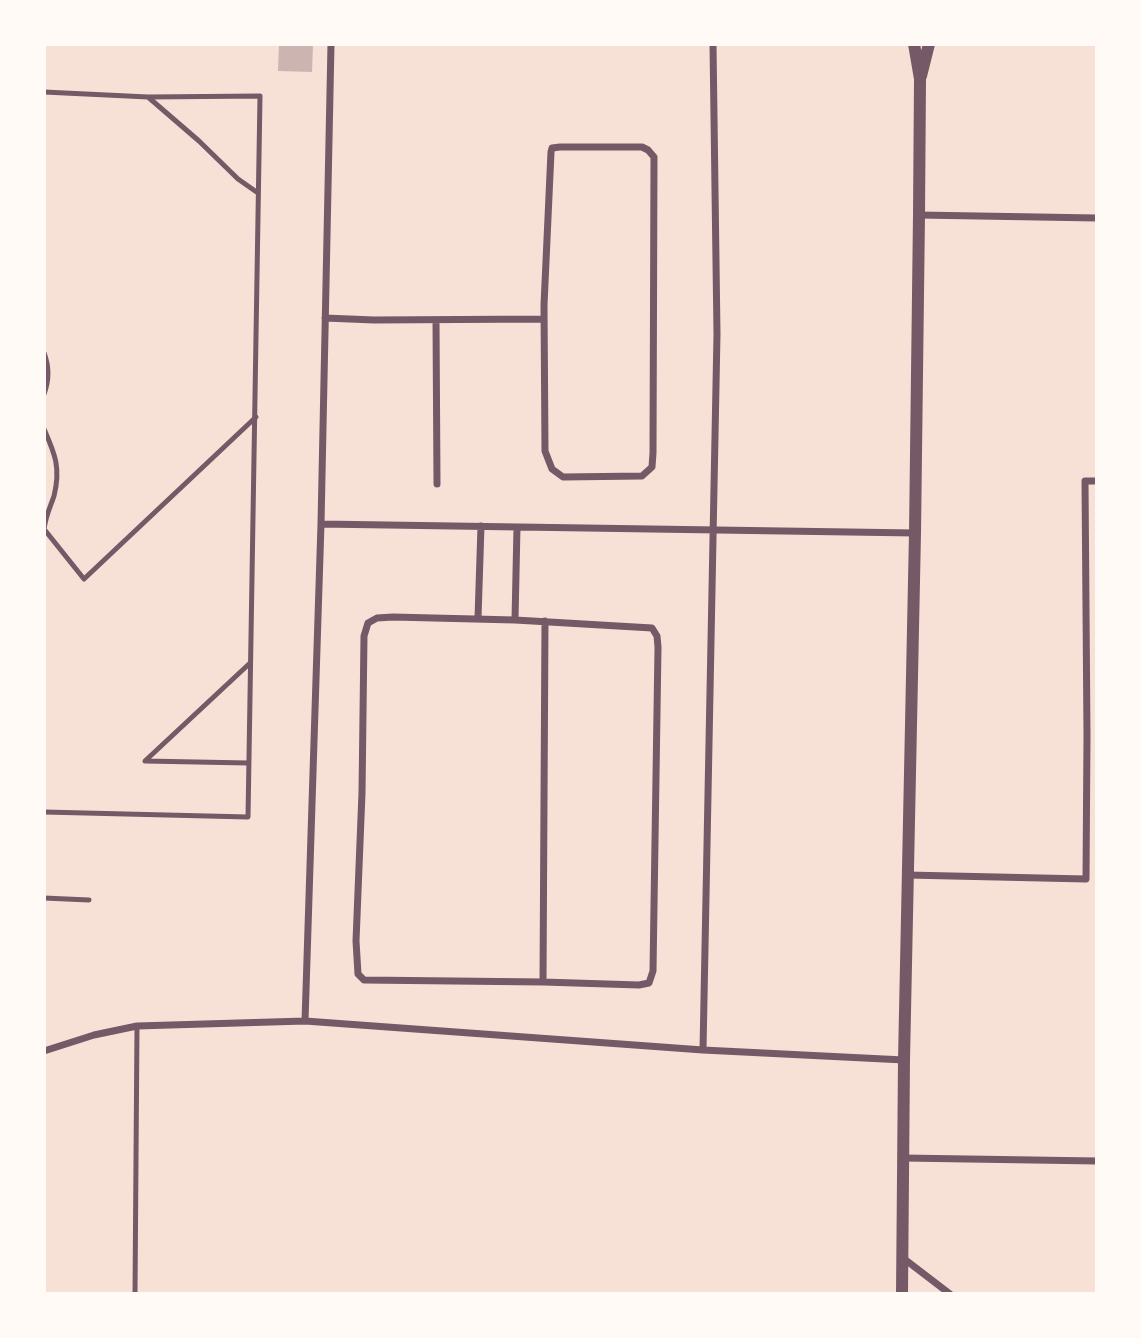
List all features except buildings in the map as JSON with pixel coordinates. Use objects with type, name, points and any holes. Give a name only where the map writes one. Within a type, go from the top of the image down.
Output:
[{"type":"street","points":[[305,1021],[321,524],[331,44]]},
{"type":"street","points":[[704,1050],[717,334],[713,44]]},
{"type":"street","points":[[902,1294],[919,215],[920,79],[914,44]]},
{"type":"street","points":[[920,79],[929,44]]},
{"type":"street","points":[[642,147],[648,150],[654,157],[653,453],[652,467],[642,476],[563,477],[552,469],[545,451],[544,319],[552,148],[642,147]]},
{"type":"street","points":[[919,215],[1097,218]]},
{"type":"street","points":[[325,318],[544,319]]},
{"type":"street","points":[[436,320],[437,484]]},
{"type":"street","points":[[907,875],[1086,879],[1085,481],[1097,481]]},
{"type":"street","points":[[321,524],[915,533]]},
{"type":"street","points":[[478,618],[481,526]]},
{"type":"street","points":[[515,620],[517,527]]},
{"type":"street","points":[[393,617],[515,620],[652,628],[657,636],[653,971],[649,983],[639,985],[364,980],[358,974],[356,941],[362,793],[364,636],[368,622],[377,618],[393,617]]},
{"type":"street","points":[[543,982],[545,621]]},
{"type":"street","points":[[1087,736],[1097,736]]},
{"type":"street","points":[[44,1051],[94,1035],[137,1026],[305,1021],[704,1050],[904,1060]]},
{"type":"street","points":[[903,1158],[1097,1161]]},
{"type":"street","points":[[902,1257],[950,1294]]},
{"type":"lane","points":[[44,92],[148,97],[260,96],[247,817],[44,813]]},
{"type":"lane","points":[[148,97],[238,179],[258,193]]},
{"type":"lane","points":[[44,352],[48,383],[44,394]]},
{"type":"lane","points":[[44,429],[57,458],[56,484],[46,513],[44,529],[84,579],[256,417]]},
{"type":"lane","points":[[248,763],[145,761],[249,664]]},
{"type":"lane","points":[[44,898],[89,900]]},
{"type":"lane","points":[[135,1294],[137,1026]]}]
